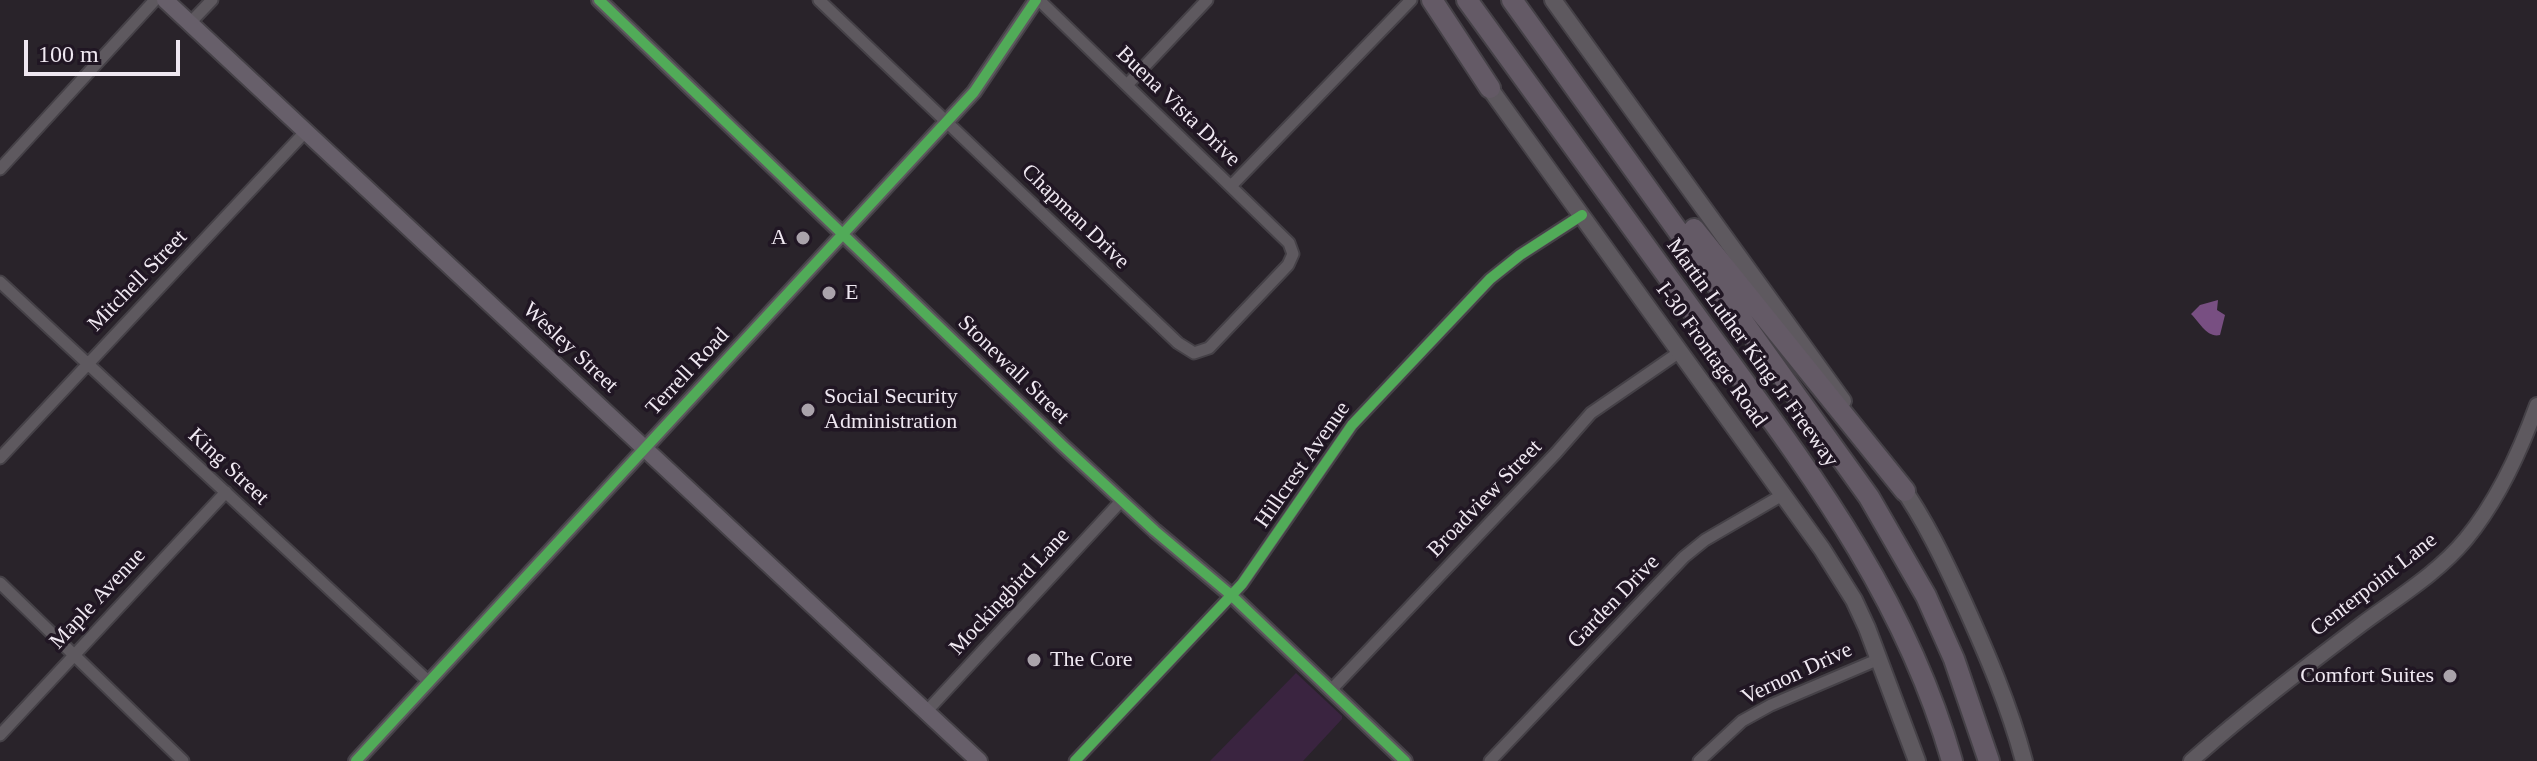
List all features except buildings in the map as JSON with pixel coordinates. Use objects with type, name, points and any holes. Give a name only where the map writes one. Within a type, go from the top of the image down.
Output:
[{"type":"highway","points":[[1432,0],[1490,88]]},
{"type":"highway","name":"Martin Luther King Jr Freeway","points":[[1467,0],[1848,529],[1917,658],[1938,710],[1952,761]]},
{"type":"highway","name":"Martin Luther King Jr Freeway","points":[[1512,0],[1869,497],[1926,596],[1954,659],[1989,761]]},
{"type":"highway","points":[[1568,77],[1905,491]]},
{"type":"main road","name":"Wesley Street","points":[[165,0],[979,761]]},
{"type":"main road","name":"I-30 Frontage Road","points":[[1426,0],[1784,494],[1854,600],[1917,761]]},
{"type":"main road","points":[[1553,0],[1763,287],[1933,536],[1997,677],[2012,715],[2024,761]]},
{"type":"street","points":[[0,169],[155,0]]},
{"type":"street","points":[[190,23],[212,0]]},
{"type":"street","name":"Stonewall Street","points":[[599,0],[1122,500],[1231,595],[1405,761]]},
{"type":"street","name":"Chapman Drive","points":[[819,0],[1178,343],[1194,353],[1209,348],[1219,339],[1288,265],[1293,254],[1289,243]]},
{"type":"street","name":"Terrell Road","points":[[357,760],[974,92],[1037,0]]},
{"type":"street","name":"Buena Vista Drive","points":[[1037,0],[1289,243]]},
{"type":"street","points":[[1127,85],[1207,0]]},
{"type":"street","points":[[1232,185],[1411,0]]},
{"type":"street","name":"Mitchell Street","points":[[0,458],[306,131]]},
{"type":"street","name":"Hillcrest Avenue","points":[[1075,761],[1231,595],[1269,547],[1352,425],[1490,279],[1520,255],[1582,215]]},
{"type":"street","name":"King Street","points":[[0,282],[428,681]]},
{"type":"street","name":"Broadview Street","points":[[1331,690],[1591,413],[1681,351]]},
{"type":"street","name":"Centerpoint Lane","points":[[2191,761],[2298,672],[2437,570],[2467,538],[2493,499],[2522,446],[2537,405]]},
{"type":"street","name":"Maple Avenue","points":[[0,735],[226,492]]},
{"type":"street","name":"Garden Drive","points":[[1490,761],[1684,557],[1705,540],[1784,494]]},
{"type":"street","name":"Mockingbird Lane","points":[[926,712],[1122,500]]},
{"type":"street","points":[[0,583],[183,761]]},
{"type":"street","name":"Vernon Drive","points":[[1699,761],[1742,721],[1784,699],[1879,659]]},
{"type":"shaded area","points":[[2218,300],[2217,310],[2225,315],[2220,335],[2215,335],[2204,329],[2191,314],[2200,305]]},
{"type":"shaded area","points":[[1296,673],[1342,716],[1303,761],[1210,761]]},
{"type":"cycle path","points":[[599,0],[1063,446],[1155,531],[1231,595],[1405,761]]},
{"type":"cycle path","points":[[356,761],[974,92],[1036,0]]},
{"type":"cycle path","points":[[1075,761],[1242,584],[1352,425],[1490,279],[1520,255],[1582,215]]},
{"type":"place","name":"A","points":[[803,238]]},
{"type":"place","name":"E","points":[[829,293]]},
{"type":"place","name":"Social Security Administration","points":[[808,410]]},
{"type":"place","name":"The Core","points":[[1034,660]]},
{"type":"place","name":"Comfort Suites","points":[[2450,676]]}]
